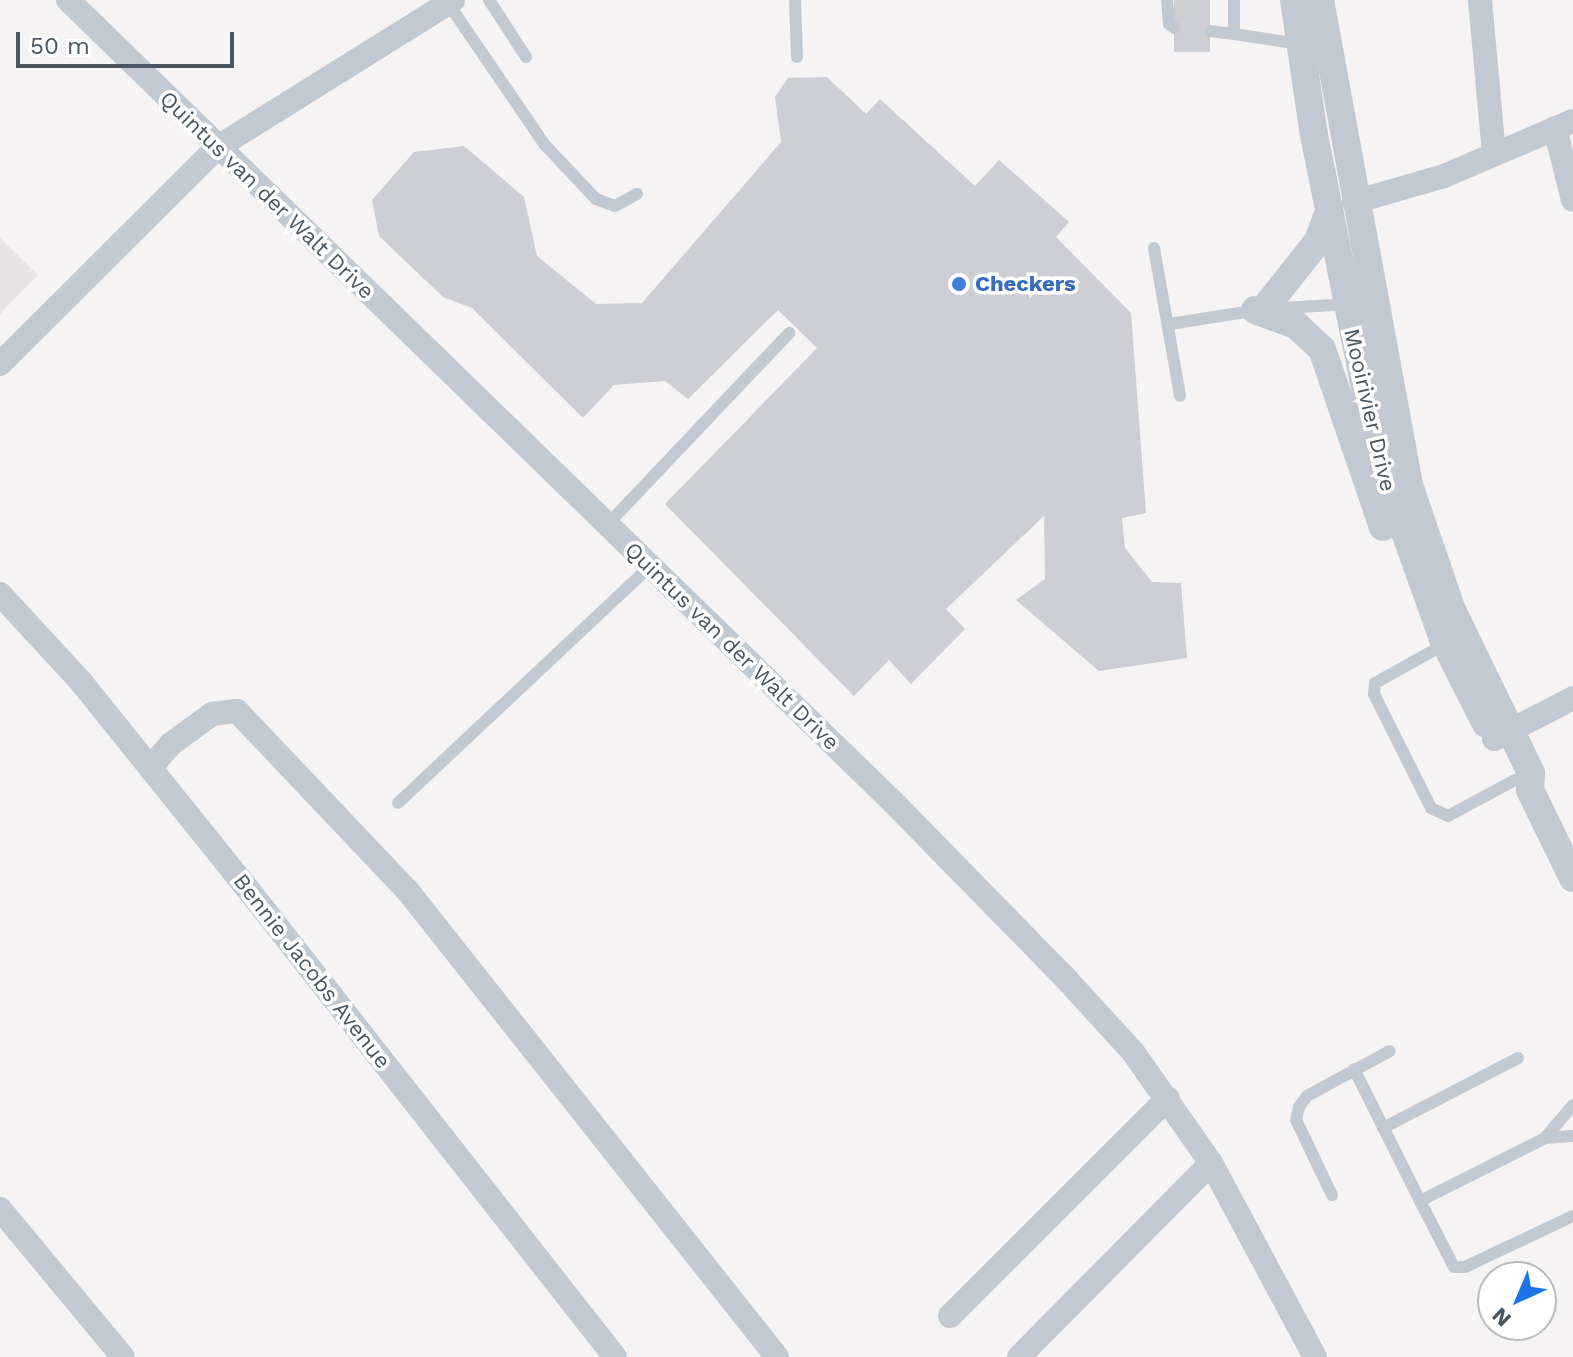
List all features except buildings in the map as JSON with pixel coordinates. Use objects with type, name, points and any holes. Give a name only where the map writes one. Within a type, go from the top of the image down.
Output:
[{"type":"street","name":"Quintus van der Walt Drive","points":[[68,0],[650,566],[1068,981],[1168,1098],[1211,1163],[1315,1357]]},
{"type":"street","name":"Mooirivier Drive","points":[[1294,0],[1299,43],[1342,205],[1389,493],[1444,641],[1502,735],[1531,773],[1522,785],[1573,878]]},
{"type":"street","name":"Mooirivier Drive","points":[[1320,0],[1328,50],[1342,205]]},
{"type":"street","points":[[1480,0],[1494,154]]},
{"type":"street","points":[[0,364],[218,147],[451,2]]},
{"type":"street","points":[[1444,641],[1419,610],[1373,503],[1322,349],[1296,325],[1259,310],[1318,241],[1342,205],[1444,176],[1564,124],[1573,200]]},
{"type":"street","name":"Mooirivier Drive","points":[[1360,303],[1409,485],[1451,608],[1502,735]]},
{"type":"street","name":"Bennie Jacobs Avenue","points":[[0,594],[150,768],[615,1357]]},
{"type":"street","points":[[1502,735],[1573,698]]},
{"type":"street","points":[[150,768],[171,744],[212,714],[237,711],[407,890],[777,1357]]},
{"type":"street","points":[[950,1316],[1168,1098]]},
{"type":"street","points":[[1019,1357],[1211,1163]]},
{"type":"street","points":[[0,1209],[123,1357]]},
{"type":"lane","points":[[489,0],[526,57]]},
{"type":"lane","points":[[795,0],[797,57]]},
{"type":"lane","points":[[1167,0],[1169,24],[1175,28]]},
{"type":"lane","points":[[1234,0],[1234,34]]},
{"type":"lane","points":[[451,2],[497,78],[545,145],[596,199],[615,206],[637,194]]},
{"type":"lane","points":[[1210,31],[1328,50]]},
{"type":"lane","points":[[1154,248],[1170,324],[1180,396]]},
{"type":"lane","points":[[1170,324],[1259,310],[1360,303]]},
{"type":"lane","points":[[607,525],[789,333]]},
{"type":"lane","points":[[398,803],[650,566]]},
{"type":"lane","points":[[1444,641],[1375,683],[1374,694],[1431,808],[1448,816],[1522,785]]},
{"type":"lane","points":[[1332,1195],[1296,1120],[1307,1096],[1390,1051]]},
{"type":"lane","points":[[1383,1128],[1518,1058]]},
{"type":"lane","points":[[1354,1069],[1454,1267],[1465,1267],[1573,1216]]},
{"type":"lane","points":[[1545,1138],[1573,1105]]},
{"type":"lane","points":[[1420,1201],[1545,1138],[1573,1136]]},
{"type":"shaded area","points":[[0,238],[38,275],[0,314]]},
{"type":"place","name":"Checkers","points":[[959,284]]}]
